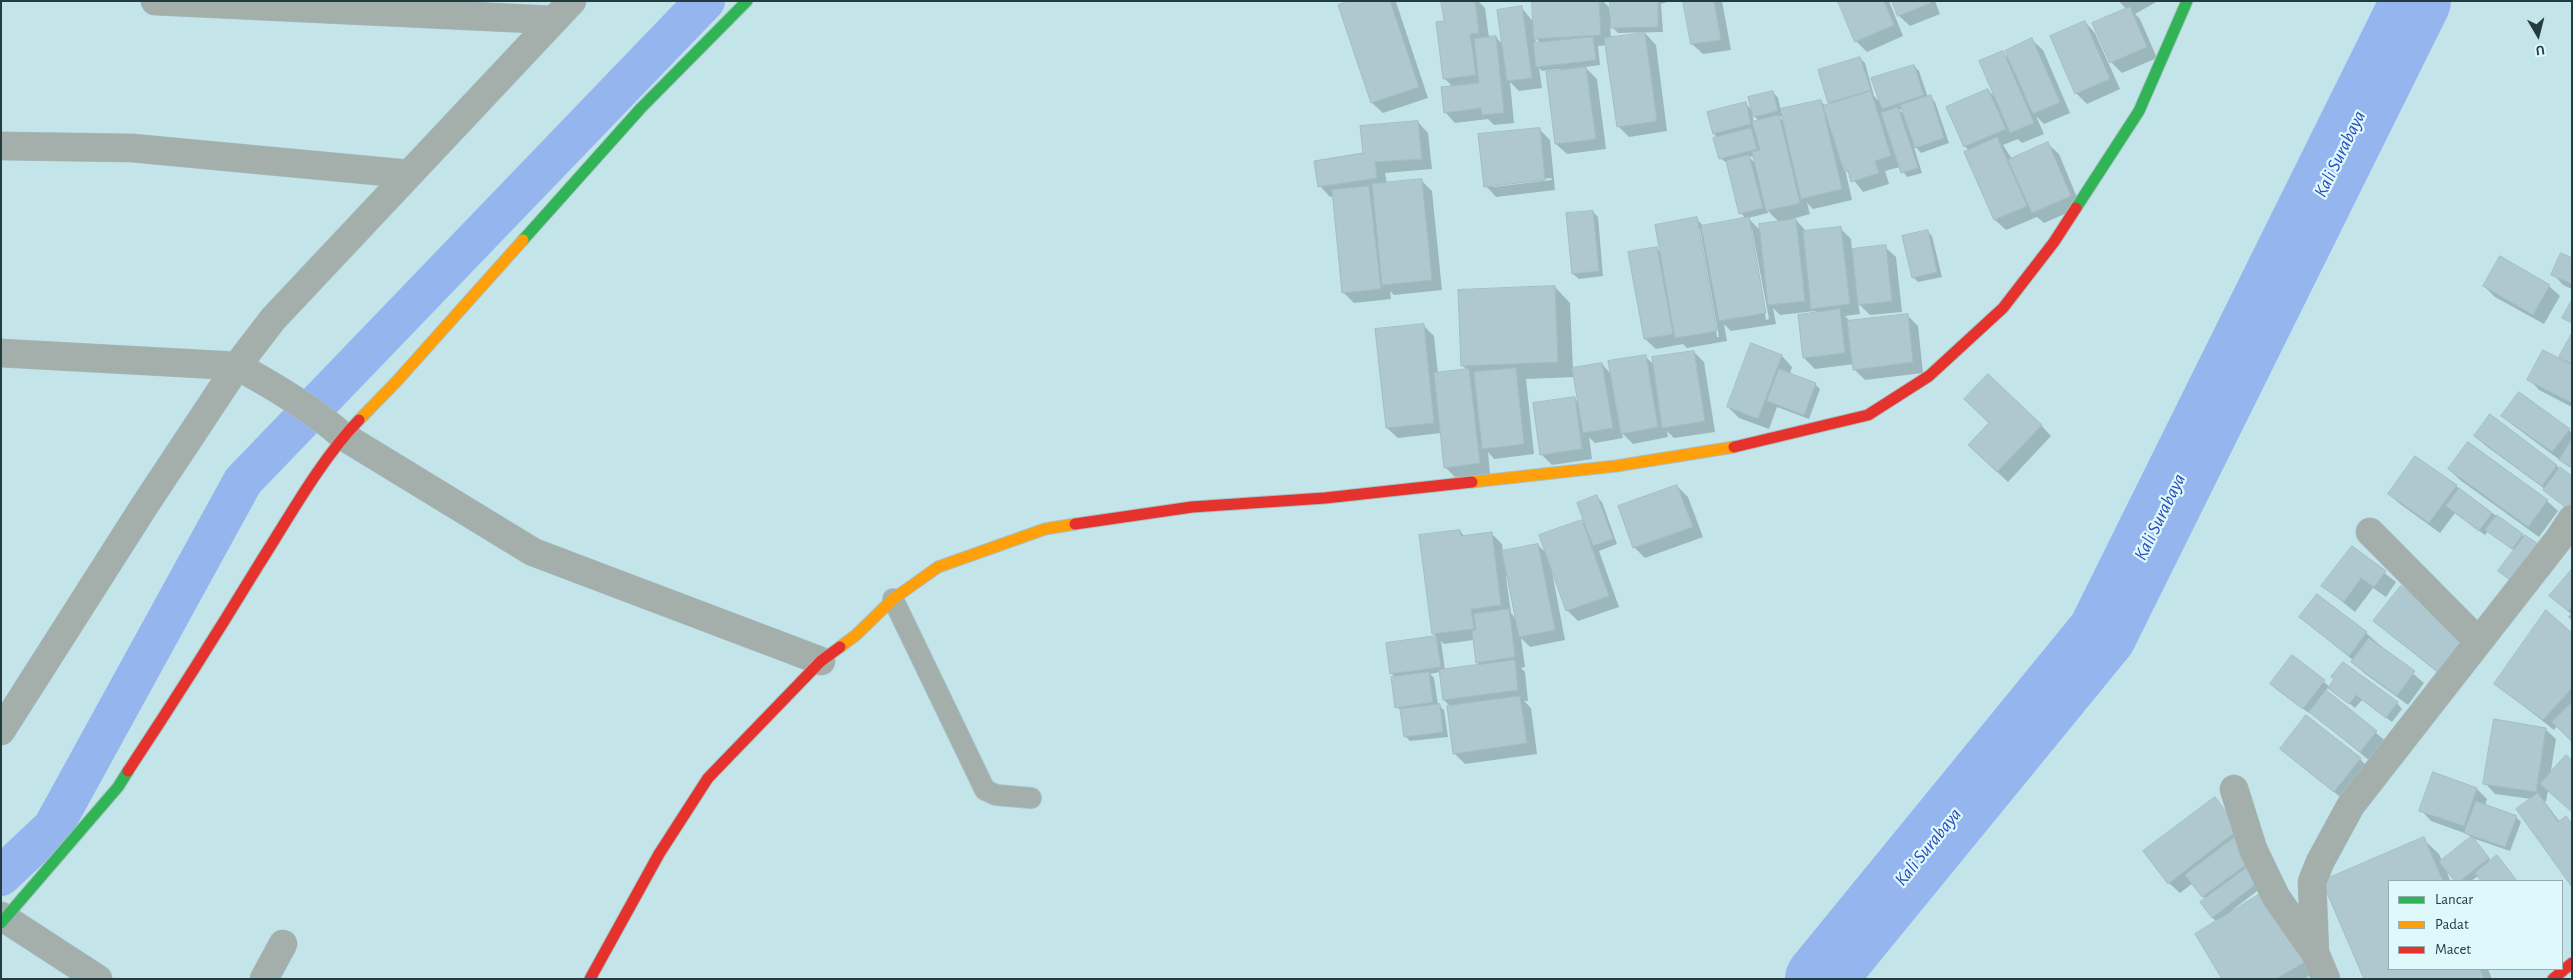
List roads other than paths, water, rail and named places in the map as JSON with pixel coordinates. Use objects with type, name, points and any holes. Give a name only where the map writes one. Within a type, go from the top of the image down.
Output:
[{"type":"street","points":[[155,1],[563,11]]},
{"type":"street","points":[[98,979],[3,919],[118,788],[192,674],[280,530],[333,428],[396,382],[641,108],[746,1]]},
{"type":"street","points":[[590,979],[659,854],[708,778],[821,661],[856,635],[893,599],[938,567],[1045,529],[1192,506],[1325,498],[1616,466],[1747,445],[1868,415],[1929,376],[2002,308],[2048,249],[2140,111],[2187,1]]},
{"type":"street","points":[[1,731],[237,366],[273,319],[563,11]]},
{"type":"street","points":[[1,146],[132,148],[409,174]]},
{"type":"street","points":[[1,354],[237,366],[263,380],[333,428],[533,552],[821,661]]},
{"type":"street","points":[[2315,953],[2312,882],[2331,840],[2351,805],[2558,540],[2572,519]]},
{"type":"street","points":[[2370,532],[2478,641]]},
{"type":"street","points":[[2234,789],[2253,849],[2272,889],[2315,953],[2326,979]]},
{"type":"street","points":[[264,979],[283,944]]},
{"type":"street","points":[[2553,979],[2572,963]]},
{"type":"lane","points":[[893,599],[985,790],[996,795],[1031,798]]},
{"type":"waterway","points":[[1,876],[53,827],[243,481],[705,1]]},
{"type":"waterway","name":"Kali Surabaya","points":[[1820,979],[2102,634],[2416,1]]}]
